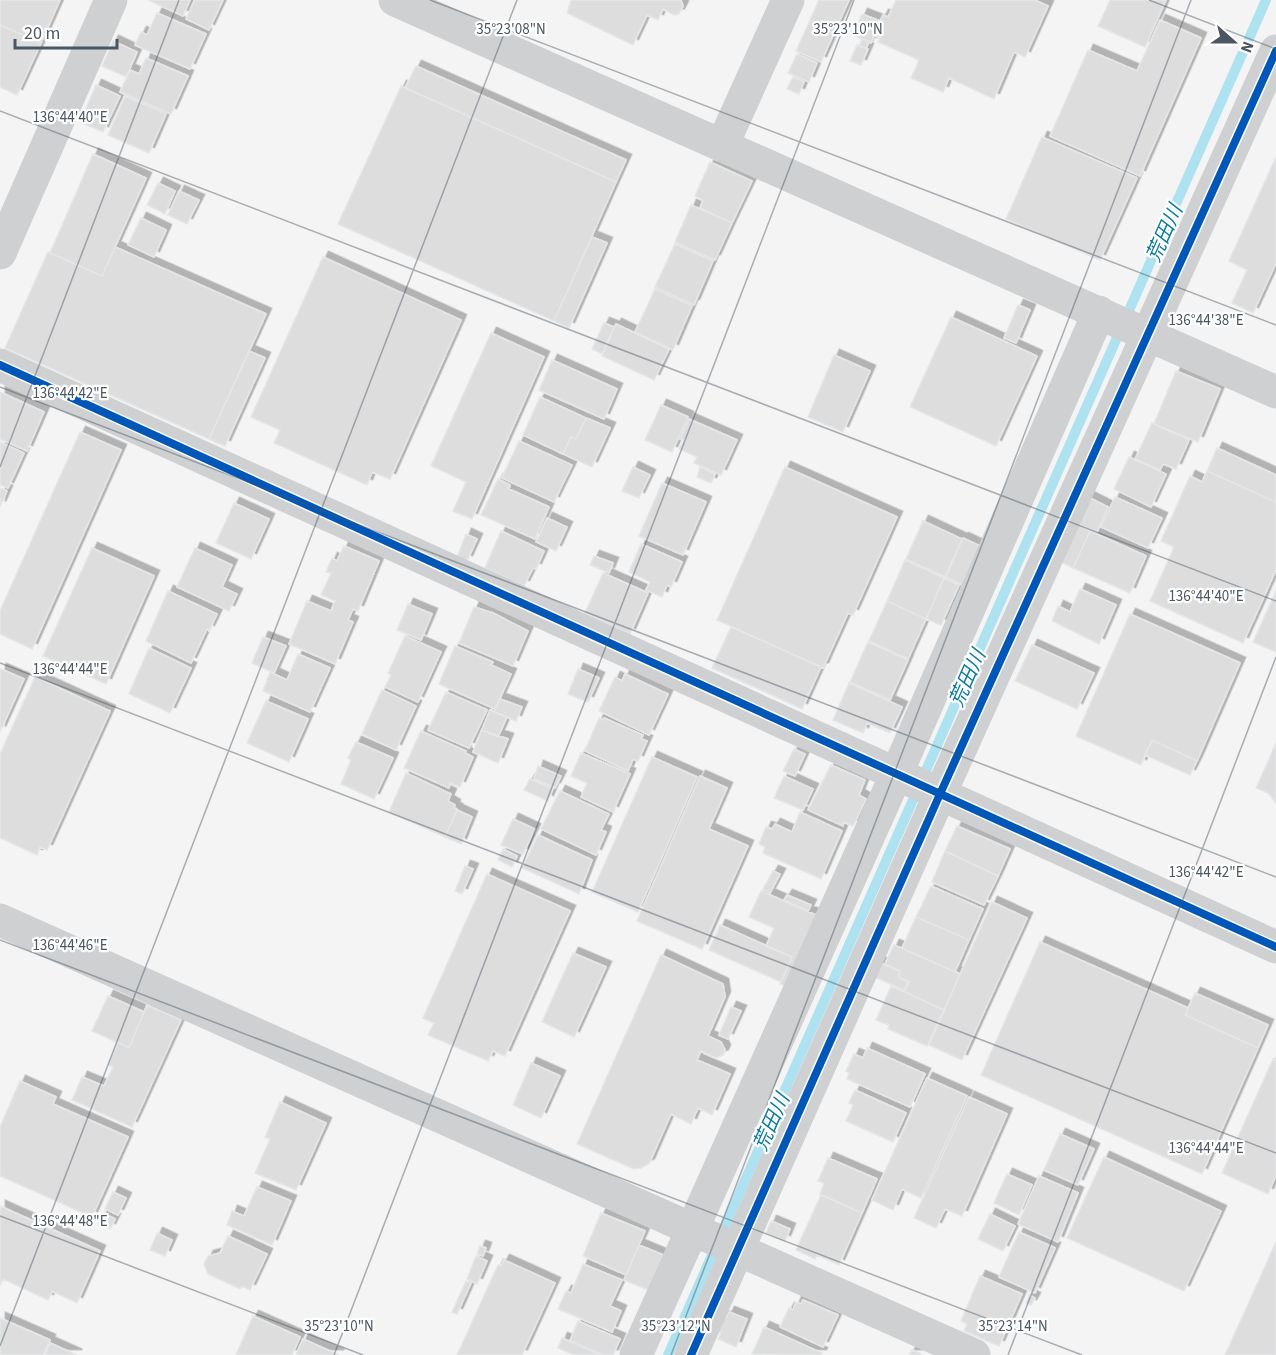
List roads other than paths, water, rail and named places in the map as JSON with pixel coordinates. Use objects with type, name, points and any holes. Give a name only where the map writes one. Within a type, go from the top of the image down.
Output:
[{"type":"street","points":[[0,253],[111,0]]},
{"type":"street","points":[[395,0],[1276,392]]},
{"type":"street","points":[[722,146],[788,0]]},
{"type":"street","points":[[691,1355],[734,1248],[937,793],[1145,333],[1276,51]]},
{"type":"street","points":[[636,1355],[1105,315]]},
{"type":"street","points":[[0,365],[1276,947]]},
{"type":"street","points":[[0,920],[974,1355]]},
{"type":"waterway","name":"荒田川","points":[[668,1355],[1266,0]]}]
